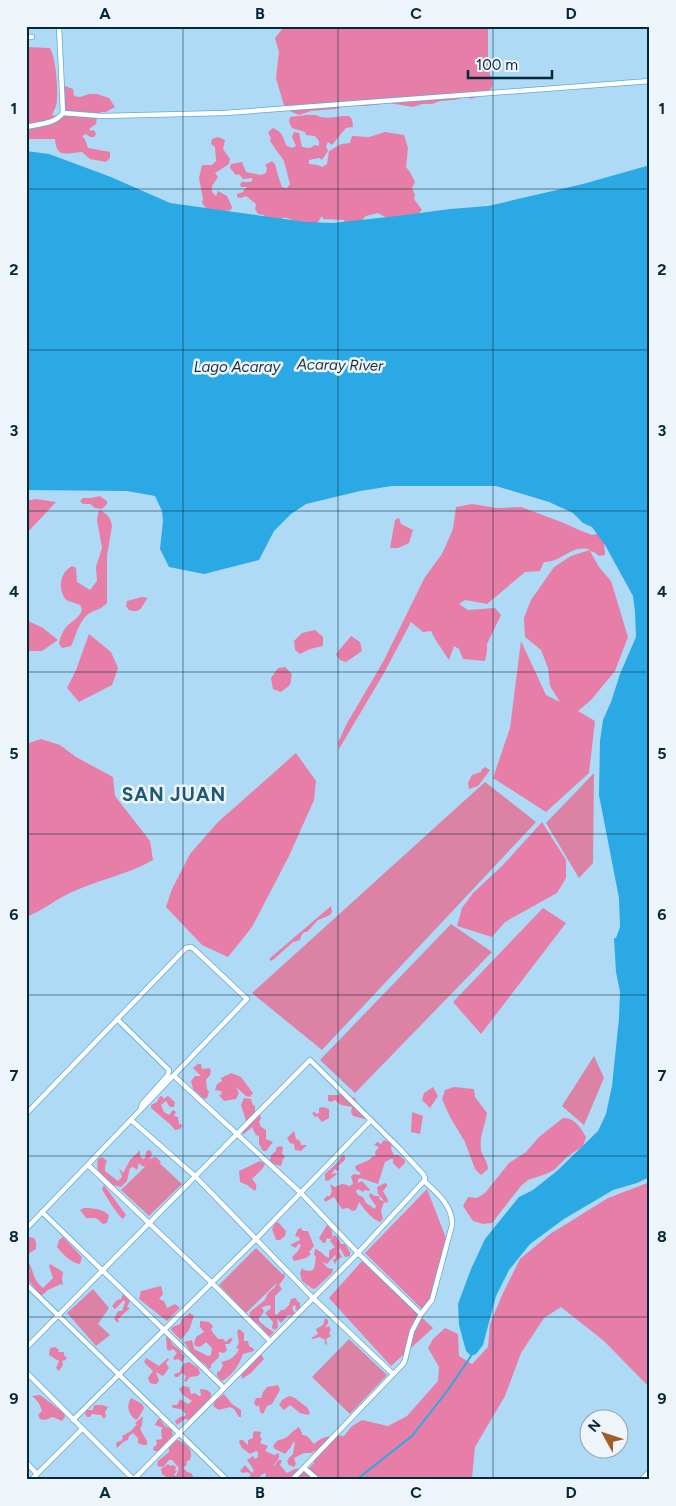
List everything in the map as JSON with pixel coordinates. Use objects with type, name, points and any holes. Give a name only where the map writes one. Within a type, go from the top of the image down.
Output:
[{"type":"street","points":[[59,26],[63,112]]},
{"type":"street","points":[[26,126],[52,121],[63,112],[102,116],[225,113],[650,81]]},
{"type":"street","points":[[26,1114],[186,948],[191,947],[247,999],[26,1229]]},
{"type":"street","points":[[117,1020],[169,1070],[168,1074],[142,1104],[141,1110]]},
{"type":"street","points":[[26,1348],[310,1060],[423,1174],[424,1181],[446,1203],[452,1219],[452,1225],[432,1300],[420,1314],[411,1335],[405,1360],[394,1374],[292,1480]]},
{"type":"street","points":[[174,1076],[301,1193],[420,1314]]},
{"type":"street","points":[[131,1120],[196,1176],[313,1298],[394,1374]]},
{"type":"street","points":[[73,1420],[256,1239],[371,1120]]},
{"type":"street","points":[[88,1165],[270,1341]]},
{"type":"street","points":[[26,1372],[134,1480],[358,1253],[424,1181]]},
{"type":"street","points":[[42,1212],[224,1388]]},
{"type":"street","points":[[26,1284],[228,1480]]},
{"type":"street","points":[[31,1480],[82,1429]]},
{"type":"street","points":[[26,1462],[37,1474]]},
{"type":"street","points":[[304,1468],[318,1480]]},
{"type":"street","points":[[641,1480],[650,1471]]},
{"type":"shaded area","points":[[303,26],[488,26],[488,68],[493,84],[489,93],[471,99],[467,97],[413,107],[389,103],[365,106],[352,104],[299,115],[285,109],[276,78],[279,52],[275,38],[283,28]]},
{"type":"shaded area","points":[[26,47],[50,48],[52,53],[56,73],[57,94],[52,115],[61,117],[67,114],[61,90],[65,86],[73,89],[74,96],[80,97],[97,94],[109,98],[115,107],[106,112],[101,112],[97,117],[96,124],[89,129],[91,131],[94,130],[96,134],[94,137],[86,134],[82,136],[88,148],[110,152],[110,158],[106,162],[90,159],[82,152],[67,154],[60,152],[55,139],[26,139]]},
{"type":"shaded area","points":[[307,115],[327,118],[349,116],[352,119],[353,127],[346,128],[332,145],[328,142],[326,146],[328,151],[322,160],[319,158],[309,160],[309,164],[322,167],[327,164],[329,151],[341,144],[350,143],[352,136],[369,137],[385,132],[404,135],[408,148],[406,167],[415,182],[412,188],[415,195],[414,199],[422,210],[416,216],[392,221],[378,213],[366,216],[359,223],[345,224],[344,220],[323,219],[322,216],[316,225],[300,227],[288,218],[282,218],[280,222],[267,222],[264,215],[258,214],[255,209],[256,204],[246,196],[237,197],[237,194],[243,192],[247,187],[241,187],[240,184],[252,181],[252,178],[243,179],[239,174],[236,175],[230,168],[231,164],[242,162],[246,172],[261,175],[266,173],[267,168],[265,165],[272,161],[275,164],[282,187],[287,188],[290,184],[284,161],[270,141],[271,138],[268,132],[273,128],[280,132],[287,146],[292,148],[296,146],[292,137],[294,132],[299,133],[302,147],[319,146],[319,141],[315,136],[306,135],[305,132],[292,128],[289,122],[290,117]]},
{"type":"shaded area","points":[[218,137],[225,140],[223,149],[230,159],[229,164],[215,173],[218,177],[212,186],[212,192],[216,196],[218,191],[227,196],[232,207],[231,210],[210,211],[202,202],[199,178],[202,165],[212,165],[216,161],[215,147],[211,144],[212,139]]},
{"type":"shaded area","points":[[100,496],[107,501],[107,504],[102,509],[95,508],[90,504],[83,504],[80,501],[83,498]]},
{"type":"shaded area","points":[[36,499],[56,502],[26,534],[26,501]]},
{"type":"shaded area","points":[[472,504],[497,508],[521,507],[592,535],[600,533],[604,541],[605,555],[599,556],[590,551],[599,567],[611,581],[628,637],[615,671],[591,700],[578,711],[595,721],[589,773],[546,812],[493,778],[510,728],[521,641],[546,695],[560,702],[550,686],[548,668],[541,650],[525,637],[524,618],[531,600],[554,567],[571,556],[590,550],[578,549],[556,560],[544,562],[540,571],[525,572],[487,604],[465,600],[459,604],[468,610],[495,608],[501,615],[487,644],[485,661],[463,659],[459,649],[454,646],[449,660],[431,631],[423,632],[411,622],[384,673],[339,749],[338,743],[346,725],[383,662],[425,577],[442,554],[453,529],[456,507]]},
{"type":"shaded area","points":[[99,510],[108,516],[112,526],[107,556],[107,603],[83,619],[71,646],[62,648],[59,644],[64,630],[78,617],[82,609],[80,605],[66,600],[63,596],[61,587],[62,577],[72,566],[76,568],[77,582],[90,590],[97,581],[96,567],[102,548],[97,520]]},
{"type":"shaded area","points":[[399,518],[401,524],[413,530],[409,543],[398,548],[390,548],[395,520]]},
{"type":"shaded area","points":[[142,597],[148,598],[139,610],[129,610],[126,606],[127,601]]},
{"type":"shaded area","points":[[26,620],[43,628],[58,640],[42,651],[26,651]]},
{"type":"shaded area","points":[[315,630],[323,637],[323,646],[300,654],[295,650],[294,641],[302,633]]},
{"type":"shaded area","points":[[89,634],[111,652],[118,668],[112,685],[79,702],[67,688],[76,670]]},
{"type":"shaded area","points":[[351,636],[360,642],[362,651],[346,662],[340,660],[336,654]]},
{"type":"shaded area","points":[[285,667],[292,674],[290,685],[281,692],[273,689],[271,678],[278,668]]},
{"type":"shaded area","points":[[41,739],[60,745],[76,757],[113,777],[115,796],[150,841],[153,860],[133,870],[70,893],[26,917],[26,744]]},
{"type":"shaded area","points":[[296,753],[316,781],[314,800],[289,856],[252,927],[228,957],[202,945],[166,907],[172,889],[190,854],[218,822]]},
{"type":"shaded area","points":[[485,767],[490,770],[478,786],[469,789],[468,783],[472,775],[481,772]]},
{"type":"shaded area","points":[[594,773],[593,863],[579,878],[546,823]]},
{"type":"shaded area","points":[[485,782],[536,822],[322,1050],[252,993]]},
{"type":"shaded area","points":[[542,822],[566,860],[566,878],[557,893],[505,922],[492,937],[457,926],[462,908],[473,893],[502,866]]},
{"type":"shaded area","points":[[331,906],[332,912],[330,915],[318,920],[307,932],[304,932],[300,940],[293,942],[271,961],[269,959]]},
{"type":"shaded area","points":[[543,908],[566,923],[481,1034],[453,1002]]},
{"type":"shaded area","points":[[451,924],[492,952],[355,1093],[320,1060]]},
{"type":"shaded area","points":[[594,1056],[604,1078],[584,1125],[562,1106]]},
{"type":"shaded area","points":[[201,1064],[202,1069],[209,1068],[211,1070],[206,1080],[209,1092],[207,1098],[204,1099],[193,1089],[191,1081],[195,1076],[201,1076],[193,1068]]},
{"type":"shaded area","points":[[231,1073],[241,1077],[253,1093],[250,1097],[246,1096],[236,1087],[239,1093],[236,1099],[224,1101],[219,1095],[222,1094],[221,1091],[215,1090],[217,1084],[222,1081],[221,1078]]},
{"type":"shaded area","points":[[433,1087],[438,1096],[430,1108],[422,1100],[424,1093]]},
{"type":"shaded area","points":[[454,1087],[474,1089],[475,1097],[487,1113],[481,1136],[481,1145],[488,1169],[481,1175],[475,1169],[465,1142],[442,1099],[445,1090]]},
{"type":"shaded area","points":[[340,1092],[355,1098],[358,1104],[366,1111],[369,1118],[353,1116],[351,1112],[352,1107],[341,1105],[335,1100],[328,1101],[328,1095],[339,1095]]},
{"type":"shaded area","points":[[160,1096],[163,1099],[168,1096],[175,1102],[174,1107],[170,1107],[166,1101],[161,1105],[164,1112],[169,1115],[173,1110],[176,1112],[174,1116],[178,1117],[179,1124],[183,1125],[180,1129],[175,1130],[151,1108],[151,1105],[157,1102]]},
{"type":"shaded area","points":[[244,1098],[251,1099],[255,1106],[255,1113],[260,1114],[259,1122],[261,1127],[266,1130],[266,1139],[273,1142],[266,1151],[263,1151],[259,1144],[259,1136],[256,1135],[252,1127],[244,1134],[240,1133],[240,1129],[246,1121],[241,1105]]},
{"type":"shaded area","points":[[319,1108],[329,1109],[329,1118],[322,1122],[312,1113],[319,1113]]},
{"type":"shaded area","points":[[412,1112],[423,1116],[420,1134],[411,1132]]},
{"type":"shaded area","points":[[563,1118],[571,1119],[582,1130],[586,1137],[583,1146],[568,1156],[554,1170],[528,1180],[521,1186],[492,1223],[483,1224],[473,1221],[463,1206],[468,1197],[477,1198],[485,1193],[509,1163],[526,1152],[539,1137]]},
{"type":"shaded area","points":[[294,1131],[296,1139],[300,1141],[301,1145],[307,1145],[301,1151],[295,1150],[294,1144],[290,1143],[287,1138]]},
{"type":"shaded area","points":[[384,1140],[392,1143],[391,1149],[394,1155],[398,1155],[405,1160],[405,1163],[399,1169],[393,1163],[393,1159],[385,1162],[378,1184],[360,1178],[358,1183],[362,1181],[370,1190],[363,1192],[358,1189],[356,1191],[358,1195],[363,1197],[366,1203],[375,1209],[376,1206],[369,1196],[370,1193],[379,1196],[380,1200],[384,1201],[378,1194],[377,1187],[385,1183],[387,1184],[383,1191],[388,1200],[387,1203],[384,1202],[381,1211],[383,1219],[380,1222],[374,1219],[359,1202],[356,1210],[352,1211],[348,1208],[342,1209],[334,1197],[325,1202],[324,1199],[330,1196],[332,1191],[330,1184],[335,1187],[342,1184],[348,1185],[348,1187],[353,1184],[351,1176],[361,1173],[356,1170],[355,1166],[376,1156],[375,1152],[379,1147],[374,1145],[377,1142],[381,1144]]},
{"type":"shaded area","points":[[283,1147],[282,1153],[285,1157],[281,1166],[273,1164],[270,1160],[276,1148]]},
{"type":"shaded area","points":[[140,1150],[140,1156],[143,1159],[148,1150],[151,1151],[152,1155],[149,1159],[156,1157],[161,1162],[158,1166],[154,1163],[148,1167],[142,1166],[139,1163],[137,1170],[133,1167],[130,1168],[127,1181],[121,1187],[111,1184],[100,1174],[97,1164],[98,1159],[102,1157],[107,1161],[105,1171],[118,1181],[122,1177],[119,1168],[123,1173],[130,1160]]},
{"type":"shaded area","points":[[342,1155],[345,1156],[345,1160],[338,1166],[339,1169],[337,1171],[335,1169],[331,1175],[337,1174],[328,1181],[325,1180],[325,1174],[338,1162]]},
{"type":"shaded area","points":[[154,1158],[182,1184],[149,1216],[121,1190]]},
{"type":"shaded area","points":[[260,1161],[265,1164],[252,1179],[256,1185],[255,1191],[240,1182],[239,1171]]},
{"type":"shaded area","points":[[650,1182],[650,1388],[604,1341],[561,1307],[544,1318],[521,1353],[505,1396],[475,1447],[473,1480],[262,1480],[266,1476],[265,1473],[261,1475],[259,1480],[245,1480],[251,1475],[248,1472],[242,1473],[240,1471],[245,1465],[252,1473],[254,1470],[247,1460],[253,1456],[255,1459],[258,1457],[258,1452],[250,1454],[242,1448],[239,1442],[243,1440],[248,1445],[248,1440],[253,1438],[255,1431],[261,1432],[260,1437],[262,1439],[260,1443],[268,1446],[265,1451],[274,1455],[279,1453],[279,1458],[273,1466],[278,1460],[282,1460],[280,1465],[287,1473],[295,1469],[309,1468],[314,1463],[315,1450],[312,1453],[304,1453],[294,1458],[296,1464],[294,1467],[289,1465],[287,1461],[293,1454],[295,1441],[285,1454],[273,1446],[278,1440],[284,1439],[299,1427],[302,1435],[307,1436],[314,1444],[320,1439],[344,1436],[352,1426],[362,1420],[388,1426],[407,1416],[438,1381],[439,1367],[428,1348],[433,1339],[445,1328],[458,1334],[459,1356],[472,1364],[488,1347],[490,1324],[520,1259],[550,1234],[608,1198]]},
{"type":"shaded area","points":[[104,1185],[126,1215],[123,1219],[102,1189]]},
{"type":"shaded area","points":[[427,1189],[446,1238],[426,1313],[365,1253]]},
{"type":"shaded area","points":[[84,1208],[104,1211],[109,1215],[107,1223],[103,1224],[96,1218],[86,1218],[80,1210]]},
{"type":"shaded area","points":[[278,1222],[286,1231],[285,1236],[280,1240],[276,1240],[272,1229],[275,1223]]},
{"type":"shaded area","points":[[327,1225],[332,1231],[332,1238],[327,1238],[325,1243],[323,1243],[319,1238]]},
{"type":"shaded area","points":[[301,1228],[303,1231],[308,1231],[314,1246],[309,1252],[311,1254],[306,1258],[294,1261],[292,1257],[301,1245],[298,1244],[296,1248],[290,1245],[300,1240],[299,1237],[295,1236],[298,1229]]},
{"type":"shaded area","points":[[334,1235],[341,1244],[345,1244],[350,1252],[350,1256],[345,1257],[340,1248],[339,1251],[342,1257],[335,1264],[333,1260],[336,1258],[335,1255],[327,1264],[322,1262],[328,1268],[333,1269],[332,1273],[313,1289],[302,1281],[300,1273],[302,1268],[310,1271],[314,1269],[315,1249],[329,1258],[329,1251],[335,1247],[330,1241]]},
{"type":"shaded area","points":[[30,1237],[34,1238],[36,1242],[36,1249],[28,1254],[27,1259],[39,1285],[43,1288],[53,1278],[50,1264],[63,1272],[63,1285],[61,1284],[48,1290],[41,1296],[26,1277],[30,1272],[26,1264],[26,1241]]},
{"type":"shaded area","points":[[63,1237],[82,1257],[80,1264],[68,1258],[57,1247],[59,1240]]},
{"type":"shaded area","points":[[256,1248],[284,1276],[246,1313],[219,1285]]},
{"type":"shaded area","points":[[362,1261],[433,1328],[391,1366],[329,1298]]},
{"type":"shaded area","points":[[284,1273],[285,1277],[279,1285],[282,1289],[275,1296],[275,1314],[277,1315],[281,1310],[284,1310],[289,1305],[291,1299],[296,1298],[300,1303],[300,1309],[295,1309],[296,1306],[294,1305],[292,1308],[295,1314],[292,1316],[288,1315],[281,1323],[277,1319],[278,1327],[275,1330],[272,1328],[273,1322],[265,1313],[271,1308],[270,1305],[262,1307],[264,1312],[259,1321],[274,1332],[270,1336],[252,1320],[250,1312],[265,1300],[268,1293],[275,1287],[279,1277]]},
{"type":"shaded area","points":[[161,1286],[163,1294],[159,1299],[164,1301],[167,1308],[175,1304],[180,1308],[167,1321],[139,1299],[141,1291]]},
{"type":"shaded area","points":[[93,1289],[109,1308],[98,1324],[110,1335],[96,1346],[67,1313]]},
{"type":"shaded area","points":[[123,1294],[131,1299],[127,1307],[130,1308],[117,1322],[114,1319],[118,1311],[122,1311],[125,1302],[124,1300],[115,1309],[112,1306],[117,1300],[121,1299]]},
{"type":"shaded area","points":[[190,1313],[194,1316],[189,1330],[181,1340],[171,1330],[172,1327],[180,1324],[182,1319]]},
{"type":"shaded area","points":[[325,1318],[328,1320],[328,1323],[325,1328],[329,1326],[331,1330],[329,1333],[331,1336],[326,1339],[327,1345],[325,1340],[320,1337],[311,1338],[318,1334],[316,1329],[323,1325]]},
{"type":"shaded area","points":[[200,1321],[209,1322],[213,1326],[211,1330],[218,1339],[223,1339],[226,1342],[230,1338],[233,1339],[229,1344],[225,1344],[227,1350],[224,1353],[219,1352],[219,1357],[211,1365],[211,1368],[208,1369],[207,1366],[192,1354],[184,1342],[192,1340],[194,1349],[208,1356],[211,1355],[212,1348],[206,1342],[200,1347],[195,1346],[194,1343],[196,1337],[204,1332],[200,1327]]},
{"type":"shaded area","points":[[239,1329],[244,1333],[244,1341],[248,1341],[249,1346],[254,1351],[243,1354],[235,1369],[222,1381],[217,1376],[217,1372],[220,1371],[223,1365],[221,1362],[236,1355],[239,1349],[236,1348],[239,1343],[237,1331]]},
{"type":"shaded area","points":[[166,1337],[185,1356],[182,1362],[173,1358],[177,1353],[173,1349],[169,1351],[167,1349]]},
{"type":"shaded area","points":[[349,1339],[387,1375],[350,1414],[312,1377]]},
{"type":"shaded area","points":[[55,1347],[59,1350],[58,1352],[64,1352],[67,1358],[64,1361],[62,1360],[63,1365],[59,1371],[56,1368],[59,1361],[49,1355],[50,1348]]},
{"type":"shaded area","points":[[261,1354],[264,1359],[251,1373],[242,1379],[241,1373]]},
{"type":"shaded area","points":[[146,1358],[159,1366],[169,1359],[166,1363],[169,1368],[163,1376],[156,1372],[159,1381],[156,1384],[150,1383],[148,1380],[153,1371],[144,1362]]},
{"type":"shaded area","points":[[189,1362],[198,1368],[200,1373],[198,1376],[190,1377],[186,1382],[184,1381],[186,1376],[182,1373],[175,1377],[174,1374],[180,1372],[183,1365]]},
{"type":"shaded area","points":[[278,1385],[280,1390],[272,1404],[267,1406],[263,1414],[260,1412],[259,1406],[256,1406],[254,1403],[256,1398],[261,1398],[267,1387]]},
{"type":"shaded area","points":[[183,1386],[189,1387],[191,1394],[195,1393],[199,1396],[201,1396],[200,1389],[207,1390],[211,1393],[211,1399],[190,1420],[185,1419],[177,1425],[175,1421],[186,1414],[181,1409],[173,1408],[172,1405],[177,1405],[180,1399],[188,1404],[192,1401],[182,1394],[179,1389]]},
{"type":"shaded area","points":[[224,1394],[232,1404],[241,1410],[241,1417],[230,1407],[219,1410],[213,1406],[215,1401]]},
{"type":"shaded area","points":[[40,1395],[64,1413],[65,1417],[62,1421],[53,1417],[45,1420],[40,1419],[38,1415],[42,1411],[32,1396]]},
{"type":"shaded area","points":[[289,1396],[307,1407],[310,1413],[308,1415],[300,1413],[290,1405],[284,1410],[279,1405],[282,1400]]},
{"type":"shaded area","points":[[131,1398],[142,1404],[144,1408],[136,1420],[129,1410]]},
{"type":"shaded area","points":[[95,1405],[108,1407],[104,1419],[101,1415],[92,1414],[90,1417],[87,1417],[85,1414],[87,1410],[93,1410]]},
{"type":"shaded area","points":[[143,1416],[140,1429],[147,1441],[147,1445],[138,1443],[138,1438],[133,1433],[129,1436],[128,1440],[117,1448],[117,1442],[121,1441],[122,1436],[131,1431],[137,1424],[135,1423]]},
{"type":"shaded area","points":[[158,1419],[171,1429],[173,1435],[158,1451],[154,1451],[153,1448],[157,1444],[156,1440],[162,1439],[161,1430],[163,1428],[155,1425]]},
{"type":"shaded area","points":[[178,1440],[190,1450],[190,1460],[183,1467],[187,1472],[191,1473],[195,1480],[167,1480],[168,1478],[162,1474],[161,1469],[168,1464],[170,1466],[173,1465],[176,1467],[175,1470],[177,1471],[174,1475],[176,1476],[179,1468],[172,1460],[169,1460],[163,1467],[157,1466],[158,1461],[169,1452],[171,1444]]},
{"type":"water","name":"Lago Acaray","points":[[26,151],[49,154],[111,177],[170,203],[306,222],[333,223],[488,206],[583,184],[650,165],[650,1177],[613,1190],[564,1219],[530,1244],[509,1270],[496,1296],[483,1345],[476,1354],[471,1356],[466,1351],[459,1325],[458,1304],[485,1239],[519,1197],[533,1190],[558,1170],[598,1131],[606,1114],[612,1086],[620,992],[616,972],[614,938],[616,938],[620,927],[619,898],[599,795],[600,741],[603,720],[636,637],[633,596],[605,545],[592,527],[583,523],[573,513],[549,502],[496,486],[392,486],[360,491],[306,504],[291,514],[274,531],[259,560],[204,574],[169,567],[160,549],[163,521],[162,511],[155,496],[127,491],[26,490]]},
{"type":"waterway","points":[[356,1480],[412,1436],[448,1390],[471,1356]]},
{"type":"district","name":"SAN JUAN","points":[[174,794]]},
{"type":"water label","name":"Acaray River","points":[[340,365]]}]
